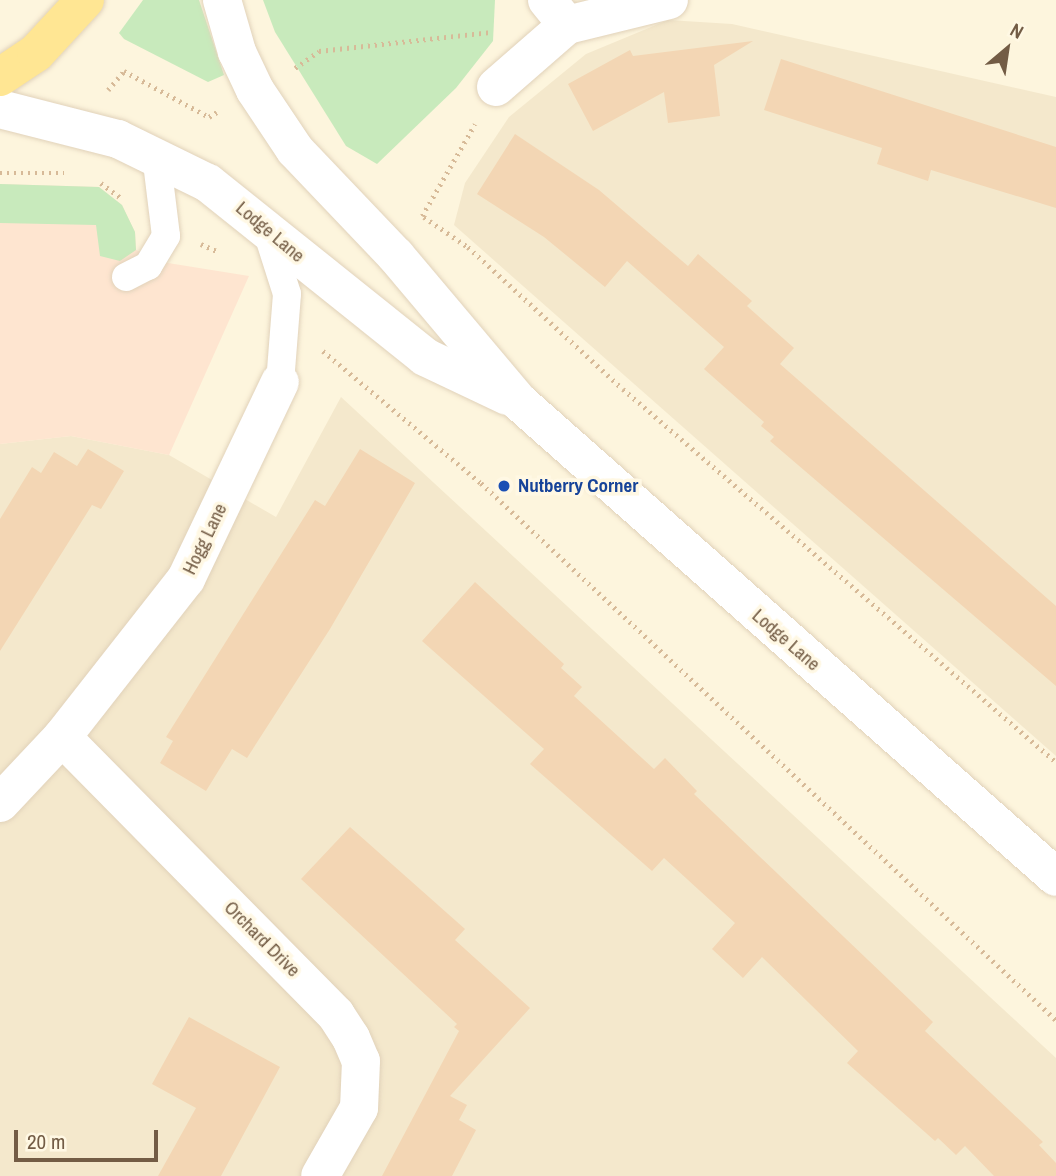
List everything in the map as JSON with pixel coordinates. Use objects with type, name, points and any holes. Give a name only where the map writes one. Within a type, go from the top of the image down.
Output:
[{"type":"main road","points":[[0,77],[36,53],[86,0]]},
{"type":"street","name":"Lodge Lane","points":[[222,0],[237,52],[254,90],[295,150],[396,256],[518,401],[1056,877]]},
{"type":"street","points":[[496,87],[557,12],[669,0]]},
{"type":"street","name":"Lodge Lane","points":[[0,109],[118,139],[156,155],[208,183],[264,225],[335,288],[425,357],[518,401]]},
{"type":"street","name":"Hogg Lane","points":[[0,803],[62,737],[186,579],[280,382]]},
{"type":"street","name":"Orchard Drive","points":[[62,737],[336,1015],[351,1038],[361,1061],[359,1108],[320,1176]]},
{"type":"lane","points":[[126,277],[148,266],[166,236],[156,155]]},
{"type":"lane","name":"Hogg Lane","points":[[264,225],[287,294],[280,382]]},
{"type":"path","points":[[284,76],[319,51],[557,12]]},
{"type":"path","points":[[422,216],[496,87]]},
{"type":"path","points":[[0,173],[76,174]]},
{"type":"path","points":[[99,182],[126,204]]},
{"type":"path","points":[[411,208],[468,247],[623,389],[1056,762]]},
{"type":"path","points":[[312,342],[491,493],[1056,1020]]},
{"type":"shaded area","points":[[668,20],[732,24],[1056,97],[1056,756],[454,225],[465,183],[509,117],[586,54]]},
{"type":"shaded area","points":[[0,184],[99,187],[122,205],[135,232],[136,250],[168,263],[249,276],[169,455],[71,436],[0,444]]},
{"type":"shaded area","points":[[341,397],[1056,1058],[1056,1176],[0,1176],[0,444],[71,436],[169,455],[276,517]]},
{"type":"green space","points":[[143,0],[199,0],[224,75],[208,82],[124,39],[119,33]]},
{"type":"green space","points":[[263,0],[495,0],[493,41],[456,88],[377,164],[346,146],[275,32]]},
{"type":"green space","points":[[0,184],[99,187],[122,205],[135,232],[136,250],[120,261],[100,256],[96,225],[0,223]]},
{"type":"building","points":[[753,41],[714,65],[720,116],[668,123],[664,92],[593,131],[568,84],[630,50],[633,56]]},
{"type":"building","points":[[781,59],[1056,147],[1056,208],[931,170],[928,181],[877,164],[882,148],[764,110]]},
{"type":"building","points":[[515,134],[599,190],[688,266],[698,254],[752,301],[747,306],[794,348],[780,364],[1056,606],[1056,686],[770,441],[774,437],[761,426],[764,422],[704,369],[724,347],[627,261],[605,287],[544,237],[477,194]]},
{"type":"building","points":[[88,449],[124,471],[101,509],[92,505],[0,651],[0,519],[32,467],[41,473],[54,452],[77,466]]},
{"type":"building","points":[[360,449],[415,483],[330,629],[247,758],[232,749],[206,791],[160,763],[173,741],[166,737],[315,500],[325,506]]},
{"type":"building","points":[[475,582],[564,664],[561,668],[582,687],[574,696],[654,769],[665,758],[697,791],[694,794],[933,1022],[925,1031],[1043,1142],[1039,1145],[1056,1163],[1056,1176],[994,1176],[965,1146],[956,1155],[938,1138],[935,1141],[847,1063],[858,1051],[762,957],[743,978],[712,949],[735,923],[664,858],[652,871],[530,764],[544,749],[422,641]]},
{"type":"building","points":[[350,827],[465,929],[455,940],[530,1008],[450,1096],[467,1105],[459,1120],[476,1130],[452,1176],[382,1176],[459,1031],[454,1027],[457,1024],[301,879]]},
{"type":"building","points":[[189,1017],[280,1067],[221,1176],[158,1176],[196,1108],[152,1084]]},
{"type":"place","name":"Nutberry Corner","points":[[504,486]]}]
